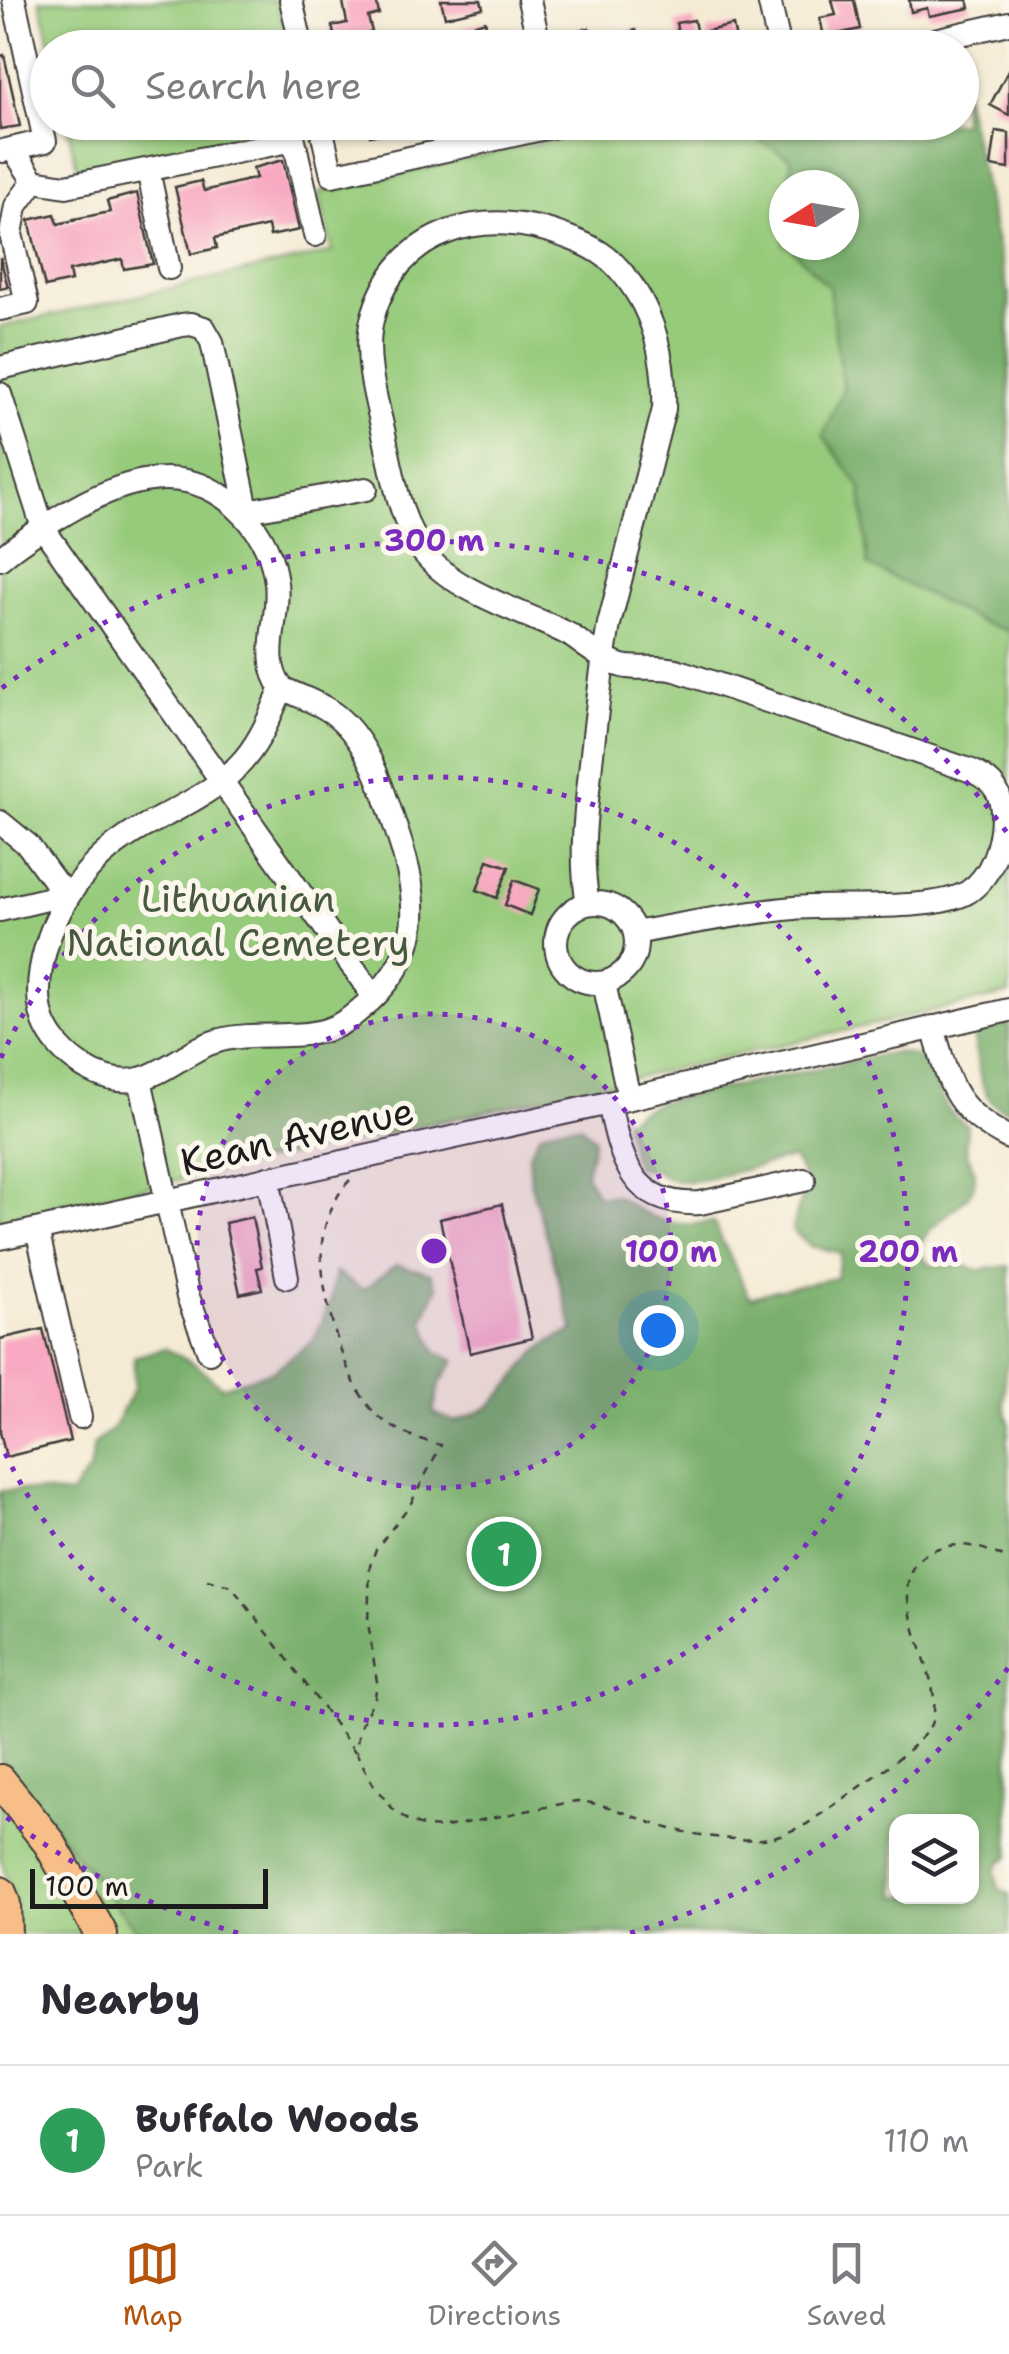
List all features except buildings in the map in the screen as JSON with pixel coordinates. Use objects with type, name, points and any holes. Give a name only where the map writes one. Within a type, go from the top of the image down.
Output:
[{"type":"highway","points":[[0,1781],[49,1842],[101,1934]]},
{"type":"highway","points":[[0,1893],[5,1934]]},
{"type":"street","points":[[14,0],[30,73]]},
{"type":"street","points":[[292,0],[298,30]]},
{"type":"street","points":[[529,0],[536,30]]},
{"type":"street","points":[[769,0],[776,30]]},
{"type":"street","points":[[978,30],[1009,23]]},
{"type":"street","points":[[45,140],[6,150],[34,182],[66,186],[294,140],[314,236]]},
{"type":"street","points":[[324,140],[332,176],[491,140]]},
{"type":"street","points":[[148,170],[169,268]]},
{"type":"street","points":[[0,309],[27,303],[11,234],[16,206],[34,182]]},
{"type":"street","points":[[588,903],[583,844],[604,656],[664,409],[664,375],[645,310],[629,281],[603,254],[556,232],[511,223],[447,230],[402,261],[378,300],[371,324],[370,350],[378,411],[406,518],[422,550],[444,573],[570,634],[604,656],[623,666],[676,670],[972,771],[994,784],[1002,803],[996,855],[979,882],[955,898],[908,904],[793,908],[635,933]]},
{"type":"street","points":[[0,368],[191,324],[204,328],[212,342],[248,516],[265,545],[277,586],[272,650],[278,682],[282,688],[332,713],[358,740],[380,784],[402,845],[413,908],[410,944],[398,970],[342,1024],[314,1033],[218,1040],[140,1079],[120,1081],[81,1065],[57,1043],[44,1022],[38,988],[46,945],[68,894],[118,843],[200,796],[238,766],[260,739],[282,688]]},
{"type":"street","points":[[0,394],[43,528],[374,997]]},
{"type":"street","points":[[5,552],[88,500],[158,478],[178,479],[218,492],[248,516]]},
{"type":"street","points":[[248,516],[366,489]]},
{"type":"street","points":[[0,822],[28,845],[68,894]]},
{"type":"street","points":[[0,910],[68,894]]},
{"type":"street","points":[[588,903],[610,905],[622,912],[635,933],[630,964],[604,983],[570,974],[556,950],[560,924],[588,903]]},
{"type":"street","points":[[604,983],[618,1101],[618,1148],[628,1172],[656,1196],[683,1204],[804,1180]]},
{"type":"street","name":"Kean Avenue","points":[[0,1238],[1009,1010]]},
{"type":"street","points":[[933,1027],[953,1090],[971,1114],[1009,1138]]},
{"type":"street","points":[[140,1079],[188,1297],[209,1352]]},
{"type":"street","points":[[268,1178],[287,1277]]},
{"type":"street","points":[[37,1230],[80,1417]]},
{"type":"path","points":[[357,1754],[360,1727],[377,1682],[368,1623],[370,1566],[376,1549],[410,1505],[441,1444],[416,1439],[397,1429],[374,1412],[357,1390],[339,1346],[324,1281],[322,1243],[328,1218],[343,1187],[375,1154]]},
{"type":"path","points":[[208,1580],[230,1586],[284,1652],[357,1754],[374,1786],[410,1822],[441,1828],[576,1802],[594,1802],[666,1828],[705,1835],[767,1838],[807,1824],[916,1744],[932,1721],[931,1684],[909,1604],[912,1567],[920,1558],[944,1546],[980,1547],[1009,1560]]},
{"type":"green space","points":[[40,0],[278,0],[284,30],[47,30]]},
{"type":"green space","points":[[71,140],[222,140],[78,172]]},
{"type":"green space","name":"Lithuanian National Cemetery","points":[[550,140],[974,140],[1009,297],[1009,994],[0,1220],[0,327],[332,252],[319,192]]},
{"type":"green space","points":[[758,140],[974,140],[1009,297],[1009,631],[983,623],[868,565],[861,488],[823,435],[843,390],[829,287],[803,260],[859,260],[859,170],[791,170],[791,158]]},
{"type":"green space","points":[[1009,1022],[1009,1110],[991,1101],[986,1092],[978,1069],[974,1035]]},
{"type":"green space","points":[[895,1052],[911,1055],[929,1067],[945,1105],[967,1125],[966,1149],[974,1171],[973,1187],[921,1244],[922,1254],[930,1265],[959,1264],[979,1270],[1009,1266],[1009,1358],[1004,1403],[1009,1424],[1009,1856],[995,1871],[998,1888],[1009,1894],[1009,1934],[140,1934],[0,1760],[0,1491],[70,1495],[89,1471],[94,1444],[112,1430],[134,1389],[134,1357],[165,1348],[197,1366],[221,1387],[273,1371],[313,1341],[331,1300],[335,1272],[363,1290],[396,1265],[431,1273],[437,1288],[423,1321],[437,1353],[455,1360],[439,1385],[433,1413],[455,1422],[487,1408],[546,1345],[574,1331],[531,1185],[529,1154],[540,1133],[557,1127],[580,1125],[594,1138],[586,1174],[598,1197],[616,1195],[650,1216],[673,1223],[713,1222],[750,1298],[836,1278],[841,1253],[810,1246],[792,1230],[804,1187],[793,1158],[702,1180],[676,1181],[654,1170],[635,1167],[624,1121],[660,1102]]},
{"type":"green space","points":[[0,1789],[91,1934],[17,1934],[12,1896],[0,1857]]},
{"type":"green space","points":[[38,1808],[140,1934],[114,1934]]},
{"type":"place","name":"Buffalo Woods","points":[[504,1554]]}]
